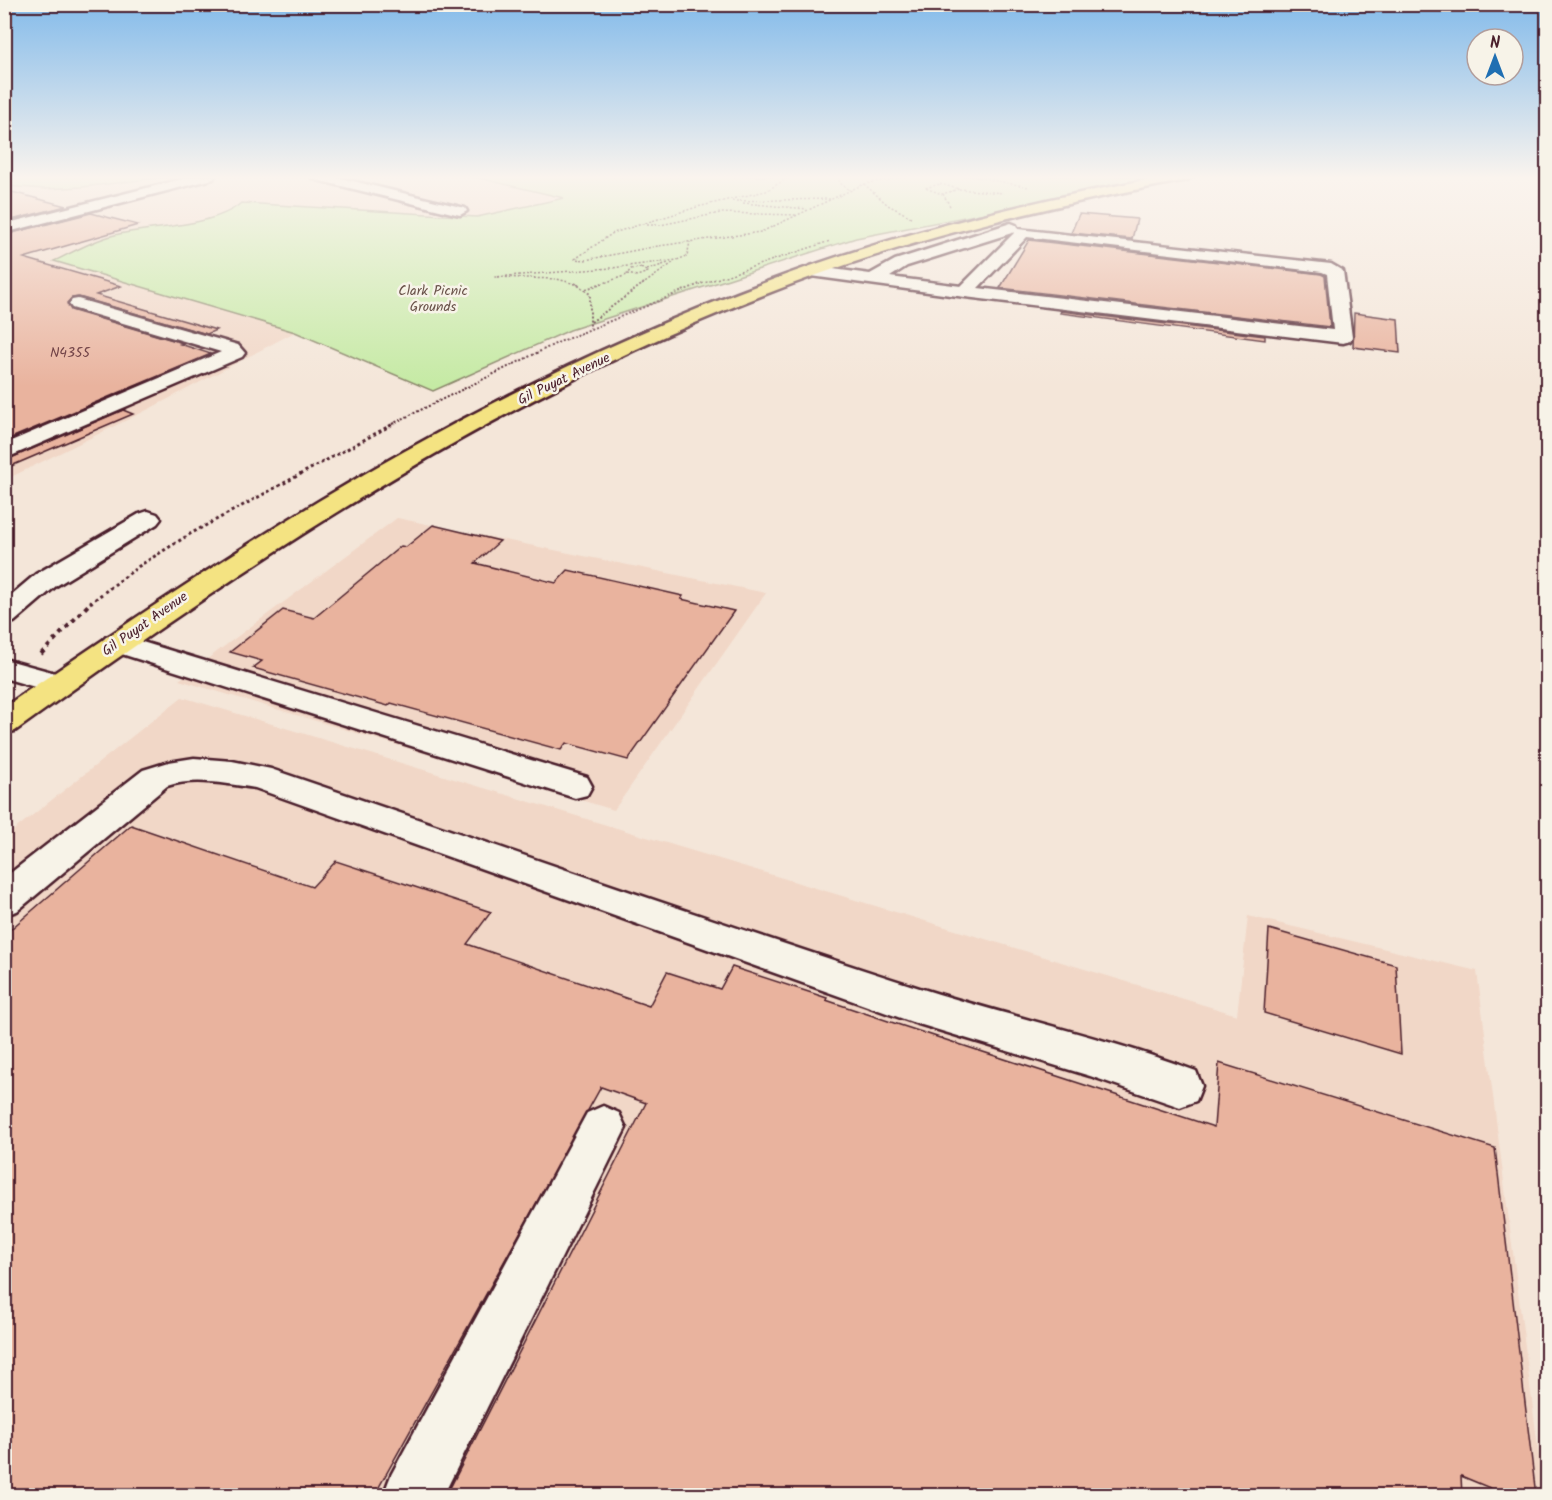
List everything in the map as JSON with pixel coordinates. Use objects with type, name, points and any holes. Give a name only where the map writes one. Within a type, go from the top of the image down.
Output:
[{"type":"main road","name":"Gil Puyat Avenue","points":[[4,723],[192,592],[346,495],[472,423],[600,361],[734,301],[811,271],[893,246]]},
{"type":"lane","points":[[874,279],[892,266],[961,246]]},
{"type":"lane","points":[[965,292],[1004,246]]},
{"type":"lane","points":[[811,271],[1343,338],[1335,271],[1332,268],[1150,246]]},
{"type":"lane","points":[[4,452],[235,353],[231,349],[78,304]]},
{"type":"lane","points":[[4,616],[46,580],[148,519]]},
{"type":"lane","points":[[4,594],[46,580]]},
{"type":"lane","points":[[116,643],[575,786]]},
{"type":"lane","points":[[9,671],[59,684]]},
{"type":"lane","points":[[4,900],[155,778],[176,770],[198,769],[259,777],[912,1004],[1090,1056],[1180,1086]]},
{"type":"lane","points":[[412,1496],[603,1128]]},
{"type":"path","points":[[595,246],[574,260],[667,246]]},
{"type":"path","points":[[591,322],[689,253],[690,246]]},
{"type":"path","points":[[628,275],[626,272],[630,269],[647,270],[677,260]]},
{"type":"path","points":[[647,270],[647,273],[641,276],[628,275],[586,289],[560,280],[495,278],[677,260]]},
{"type":"path","points":[[586,289],[591,297],[590,328]]},
{"type":"path","points":[[9,671],[44,652],[91,602],[167,548],[432,402],[551,345]]},
{"type":"shaded area","points":[[4,246],[89,246],[55,260],[295,332],[149,409],[5,480]]},
{"type":"shaded area","points":[[397,518],[766,593],[614,810],[179,680]]},
{"type":"shaded area","points":[[182,697],[1237,1015],[1248,916],[1477,971],[1544,1495],[5,1496],[5,837]]},
{"type":"green space","name":"Clark Picnic Grounds","points":[[86,246],[831,246],[570,330],[433,391],[295,332],[54,261]]},
{"type":"building","points":[[4,246],[65,246],[24,258],[121,286],[96,295],[216,330],[207,334],[79,297],[72,298],[67,303],[71,310],[183,343],[180,344],[211,354],[4,441]]},
{"type":"building","points":[[1025,246],[1081,246],[1321,274],[1325,276],[1330,327],[1000,288]]},
{"type":"building","points":[[1061,311],[1265,336],[1265,340],[1060,313]]},
{"type":"building","points":[[1354,313],[1398,319],[1400,353],[1353,347]]},
{"type":"building","points":[[123,410],[133,414],[4,469],[4,461]]},
{"type":"building","points":[[433,525],[500,541],[475,563],[556,583],[568,570],[683,596],[681,599],[734,611],[628,760],[566,743],[561,750],[391,703],[388,706],[253,668],[262,661],[230,652],[283,610],[314,618],[401,546],[406,547]]},
{"type":"building","points":[[131,825],[312,887],[336,861],[491,912],[467,944],[649,1006],[667,972],[720,989],[732,967],[897,1024],[1214,1127],[1219,1063],[1495,1148],[1536,1496],[1509,1496],[1461,1476],[1462,1496],[446,1496],[646,1103],[601,1087],[374,1496],[4,1496],[4,935]]},
{"type":"building","points":[[1269,929],[1396,965],[1401,1054],[1264,1013]]}]
